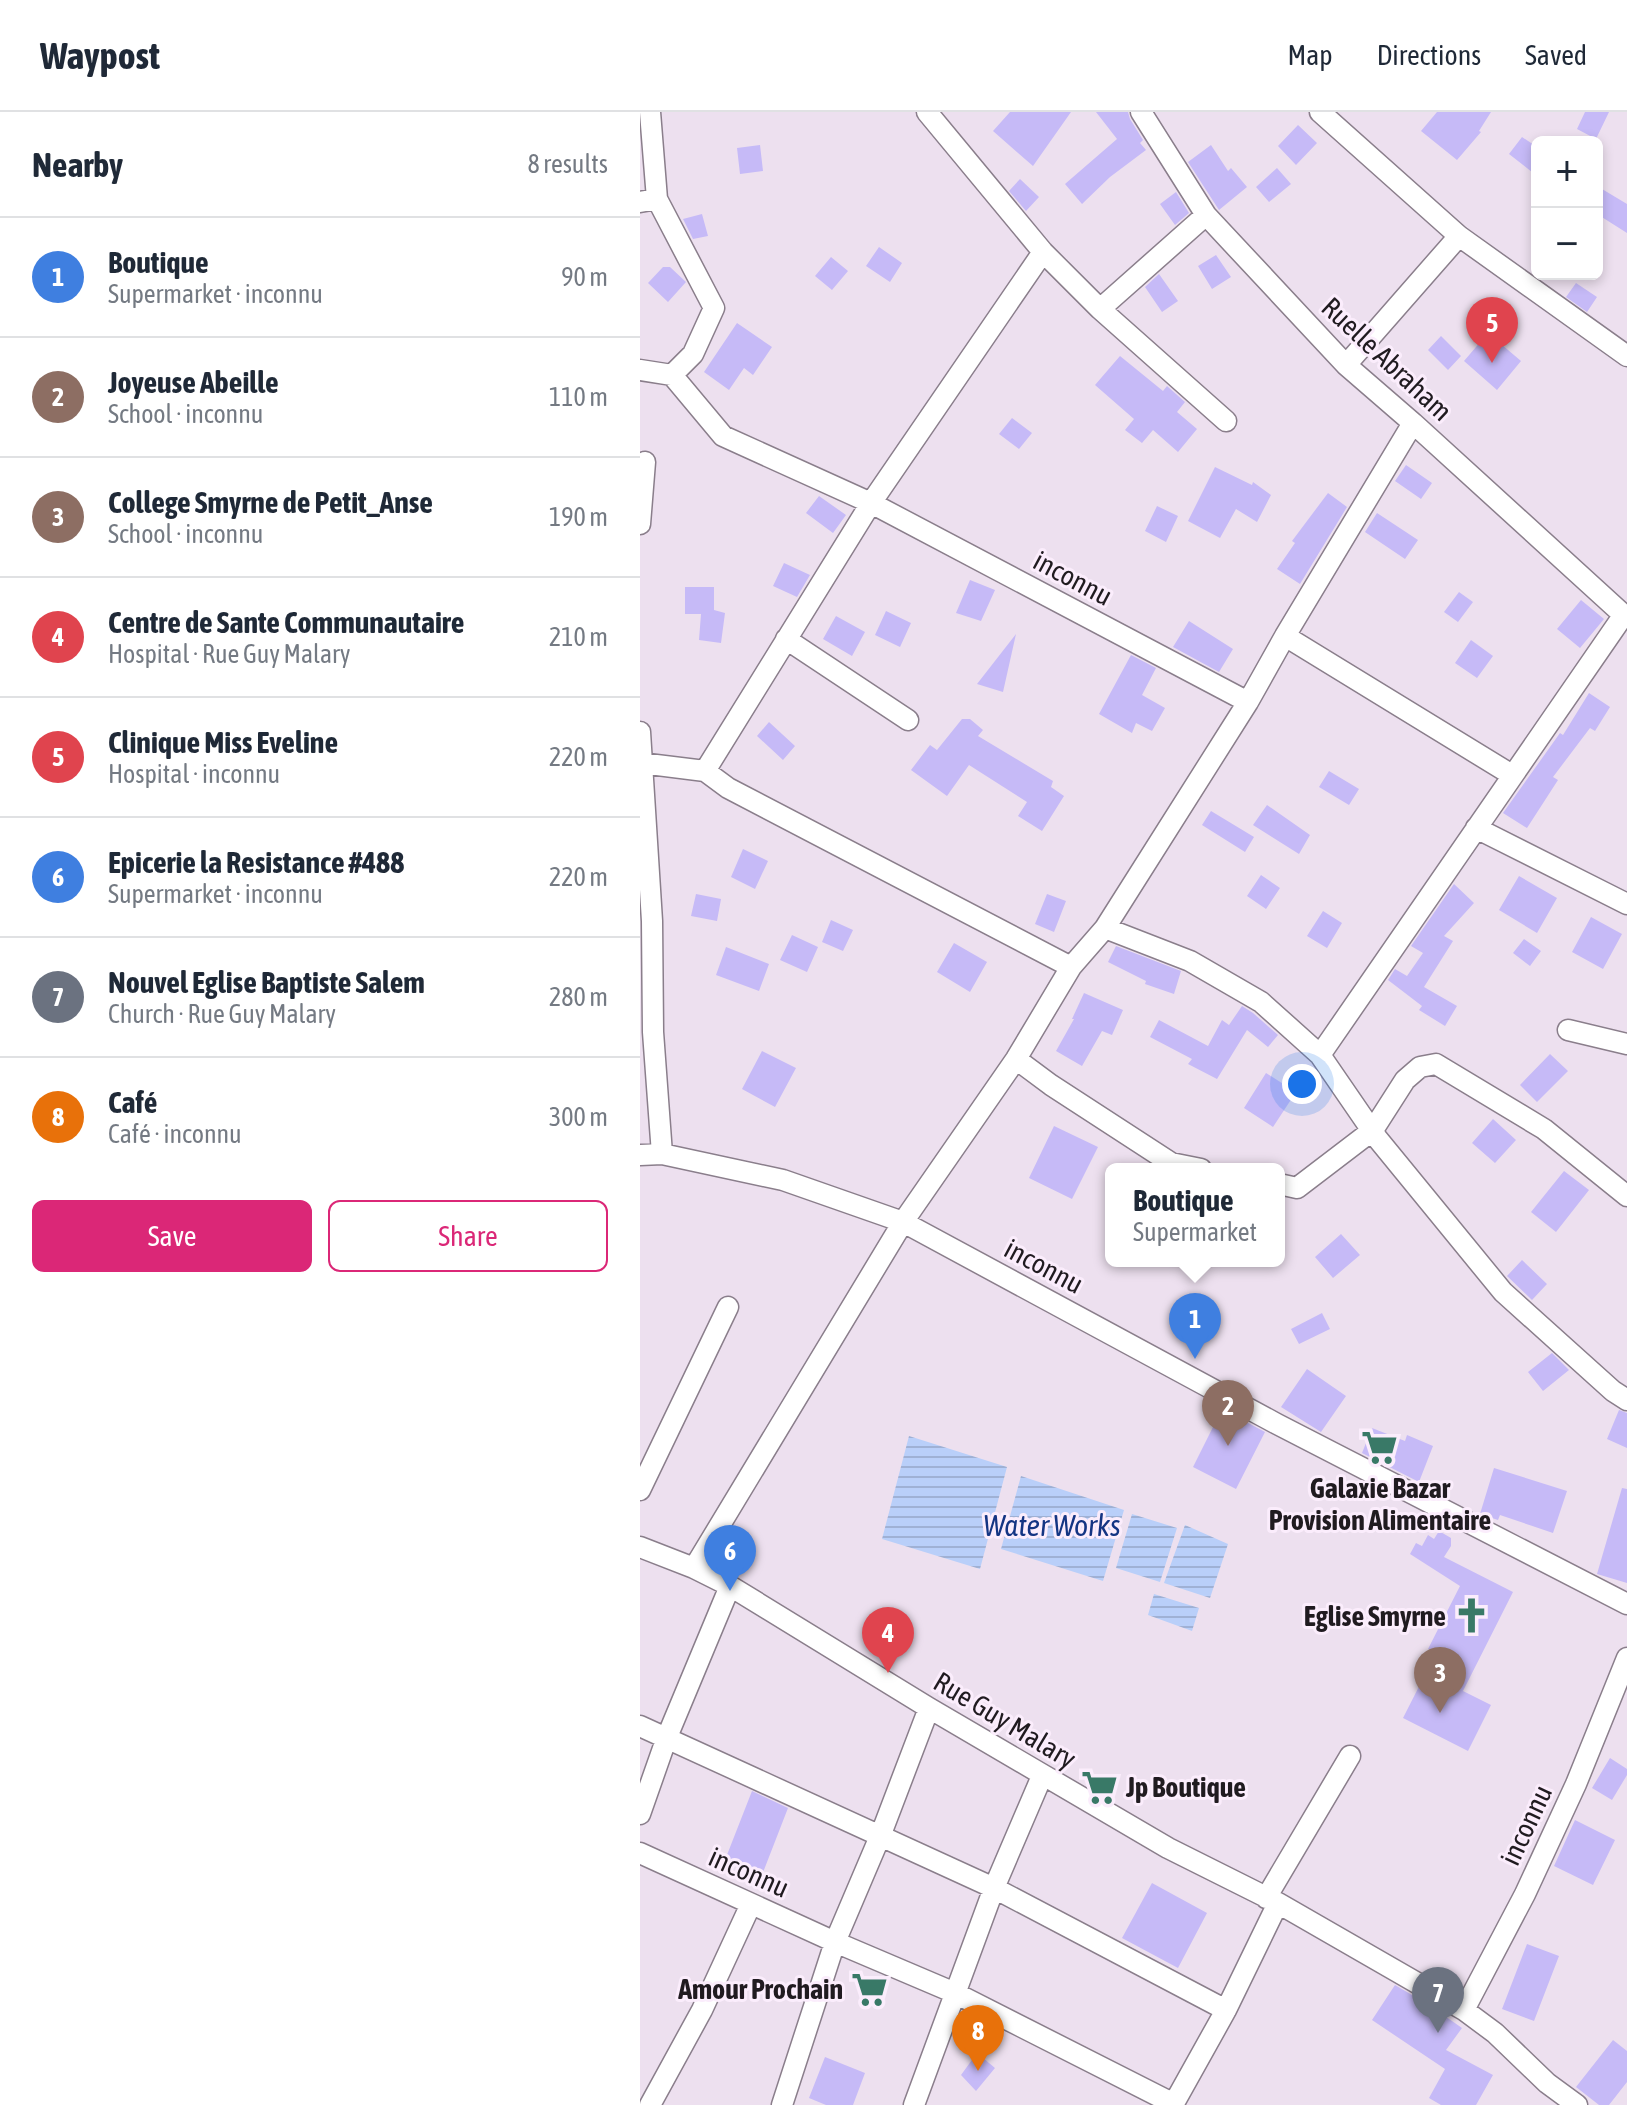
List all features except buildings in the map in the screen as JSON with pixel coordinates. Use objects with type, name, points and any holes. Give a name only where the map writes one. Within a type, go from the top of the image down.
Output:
[{"type":"street","points":[[640,370],[672,375],[693,354],[714,308],[649,200],[650,112]]},
{"type":"street","points":[[927,112],[1043,252],[1100,309],[1226,421]]},
{"type":"street","name":"Ruelle Abraham","points":[[1141,112],[1206,215],[1346,365],[1625,617]]},
{"type":"street","points":[[1320,112],[1459,236],[1627,356]]},
{"type":"street","points":[[1100,309],[1206,215]]},
{"type":"street","points":[[1346,365],[1459,236]]},
{"type":"street","points":[[705,771],[871,503],[1043,252]]},
{"type":"street","name":"inconnu","points":[[672,375],[723,436],[871,503],[1248,702]]},
{"type":"street","points":[[694,1568],[903,1222],[1016,1059],[1071,967],[1105,928],[1248,702],[1413,423]]},
{"type":"street","points":[[640,524],[645,462]]},
{"type":"street","points":[[1320,1055],[1512,775],[1625,617]]},
{"type":"street","points":[[1285,636],[1512,775]]},
{"type":"street","points":[[786,639],[908,720]]},
{"type":"street","points":[[640,732],[646,1032],[662,1154]]},
{"type":"street","points":[[642,763],[705,771],[728,788],[1071,967]]},
{"type":"street","points":[[1476,828],[1627,904]]},
{"type":"street","points":[[1105,928],[1190,961],[1261,1002],[1320,1055],[1377,1138],[1503,1292],[1613,1391],[1627,1400]]},
{"type":"street","points":[[1568,1030],[1627,1044]]},
{"type":"street","points":[[1016,1059],[1171,1163]]},
{"type":"street","points":[[1285,1185],[1297,1188],[1373,1130],[1405,1080],[1420,1067],[1436,1064],[1544,1129],[1627,1196]]},
{"type":"street","name":"inconnu","points":[[640,1155],[662,1154],[783,1180],[903,1222],[1277,1424],[1627,1604]]},
{"type":"street","points":[[640,1490],[728,1307]]},
{"type":"street","name":"Rue Guy Malary","points":[[640,1547],[730,1586],[1042,1776],[1464,2010],[1495,2033],[1547,2083],[1577,2105]]},
{"type":"street","points":[[640,1814],[667,1737],[730,1586]]},
{"type":"street","name":"inconnu","points":[[1464,2010],[1525,1894],[1576,1784],[1627,1658]]},
{"type":"street","points":[[782,2105],[835,1942],[881,1834],[929,1708]]},
{"type":"street","points":[[640,1726],[994,1888],[1226,2010]]},
{"type":"street","name":"inconnu","points":[[640,1853],[955,1993],[1173,2104],[1226,2010],[1272,1901],[1350,1756]]},
{"type":"street","points":[[914,2105],[994,1888],[1042,1776]]},
{"type":"street","points":[[650,2105],[702,2010],[751,1904]]},
{"type":"water","points":[[909,1436],[1007,1467],[980,1569],[882,1539]]},
{"type":"water","name":"Water Works","points":[[1021,1476],[1124,1510],[1103,1581],[1001,1549]]},
{"type":"water","points":[[1132,1514],[1177,1528],[1160,1582],[1116,1568]]},
{"type":"water","points":[[1185,1525],[1228,1544],[1210,1598],[1164,1583]]},
{"type":"water","points":[[1154,1594],[1199,1608],[1192,1631],[1148,1615]]},
{"type":"place","name":"Clinique Miss Eveline","points":[[1492,363]]},
{"type":"place","name":"Boutique","points":[[1195,1359]]},
{"type":"place","name":"Joyeuse Abeille","points":[[1228,1446]]},
{"type":"place","name":"Galaxie Bazar Provision Alimentaire","points":[[1380,1448]]},
{"type":"place","name":"Epicerie la Resistance #488","points":[[730,1591]]},
{"type":"place","name":"Eglise Smyrne","points":[[1472,1616]]},
{"type":"place","name":"Centre de Sante Communautaire","points":[[888,1673]]},
{"type":"place","name":"College Smyrne de Petit_Anse","points":[[1440,1713]]},
{"type":"place","name":"Jp Boutique","points":[[1100,1787]]},
{"type":"place","name":"Amour Prochain","points":[[869,1989]]},
{"type":"place","name":"Nouvel Eglise Baptiste Salem","points":[[1438,2033]]},
{"type":"place","name":"Café","points":[[978,2071]]}]
